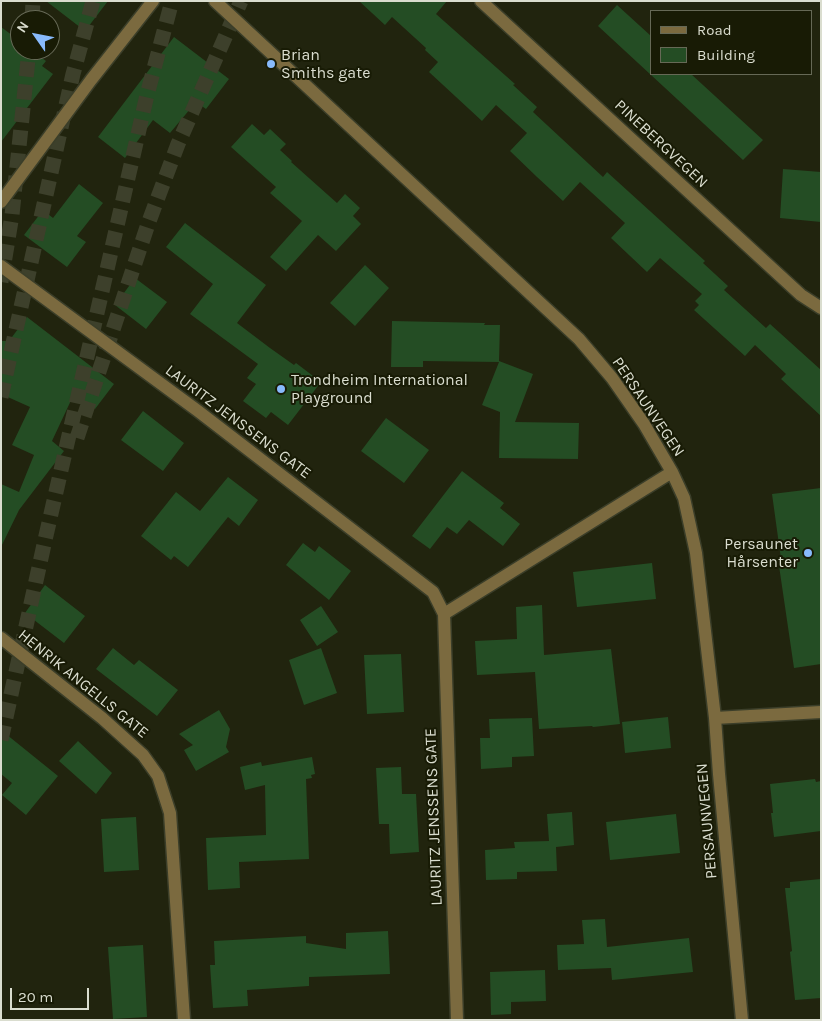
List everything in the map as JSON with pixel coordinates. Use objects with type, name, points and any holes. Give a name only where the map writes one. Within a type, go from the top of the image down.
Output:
[{"type":"street","points":[[1,202],[91,80],[153,1]]},
{"type":"street","name":"PERSAUNVEGEN","points":[[215,1],[579,339],[644,424],[672,472],[684,498],[695,545],[715,718],[718,774],[742,1020]]},
{"type":"street","name":"PINEBERGVEGEN","points":[[481,1],[801,296],[821,308]]},
{"type":"street","name":"LAURITZ JENSSENS GATE","points":[[1,266],[198,411],[433,592],[444,614],[457,1020]]},
{"type":"street","points":[[444,614],[672,472]]},
{"type":"street","name":"HENRIK ANGELLS GATE","points":[[1,638],[102,718],[143,755],[158,776],[170,813],[184,1020]]},
{"type":"street","points":[[715,718],[821,712]]},
{"type":"building","points":[[46,1],[108,1],[85,31]]},
{"type":"building","points":[[359,1],[447,1],[436,14],[515,84],[513,85],[537,107],[533,112],[603,177],[607,172],[705,261],[703,263],[728,286],[724,290],[766,328],[770,324],[821,370],[821,416],[781,379],[786,374],[755,345],[745,356],[694,310],[699,305],[695,301],[702,294],[660,258],[647,272],[611,238],[625,223],[580,182],[563,201],[537,177],[510,151],[527,133],[496,105],[482,121],[429,72],[438,62],[425,50],[426,48],[392,17],[385,25]]},
{"type":"building","points":[[617,5],[650,35],[650,74],[598,26]]},
{"type":"building","points":[[1,27],[10,34],[10,60],[45,60],[46,61],[42,66],[53,74],[1,142]]},
{"type":"building","points":[[174,37],[229,79],[206,109],[196,102],[170,133],[153,120],[125,158],[98,137]]},
{"type":"building","points":[[651,75],[692,75],[763,140],[743,160]]},
{"type":"building","points":[[252,124],[264,135],[270,129],[286,144],[280,150],[337,203],[345,194],[360,208],[353,216],[361,224],[336,251],[318,235],[286,271],[270,257],[302,221],[270,193],[276,187],[231,147]]},
{"type":"building","points":[[783,169],[821,172],[821,222],[780,218]]},
{"type":"building","points":[[79,184],[103,203],[77,236],[86,242],[67,267],[24,235],[43,210],[53,218]]},
{"type":"building","points":[[185,223],[266,285],[237,323],[294,365],[296,363],[321,382],[288,425],[271,412],[266,418],[243,401],[256,384],[247,378],[258,364],[190,314],[213,284],[166,247]]},
{"type":"building","points":[[365,265],[389,288],[355,326],[330,303]]},
{"type":"building","points":[[135,278],[167,302],[146,329],[115,305]]},
{"type":"building","points":[[27,317],[114,384],[95,409],[74,394],[52,441],[64,451],[19,510],[1,547],[1,484],[19,492],[34,455],[12,445],[30,407],[1,394],[1,341],[9,341]]},
{"type":"building","points":[[392,321],[500,325],[499,361],[533,374],[515,422],[579,423],[578,459],[499,458],[500,412],[482,405],[499,362],[423,361],[423,367],[391,367]]},
{"type":"building","points":[[143,411],[184,443],[163,471],[121,440]]},
{"type":"building","points":[[386,418],[429,450],[404,483],[361,451]]},
{"type":"building","points":[[462,471],[504,503],[500,508],[520,524],[503,546],[469,520],[457,534],[447,527],[430,549],[412,536]]},
{"type":"building","points":[[228,477],[258,500],[239,526],[228,517],[188,567],[174,556],[171,560],[141,536],[176,492],[200,511]]},
{"type":"building","points":[[821,488],[821,664],[794,668],[778,559],[781,559],[772,494]]},
{"type":"building","points":[[303,543],[315,552],[319,546],[351,571],[329,600],[286,565]]},
{"type":"building","points":[[652,563],[656,599],[577,607],[573,572]]},
{"type":"building","points":[[45,585],[85,616],[64,643],[25,613]]},
{"type":"building","points":[[542,605],[544,655],[611,649],[620,724],[539,729],[535,672],[477,675],[475,641],[517,639],[516,607]]},
{"type":"building","points":[[321,606],[338,632],[317,646],[300,620]]},
{"type":"building","points":[[113,648],[134,665],[139,660],[178,690],[157,716],[96,669]]},
{"type":"building","points":[[321,648],[337,693],[304,705],[289,660]]},
{"type":"building","points":[[401,654],[404,712],[367,714],[364,655]]},
{"type":"building","points":[[219,710],[230,729],[226,747],[229,752],[196,771],[184,750],[193,745],[179,734]]},
{"type":"building","points":[[668,717],[671,748],[625,753],[622,722]]},
{"type":"building","points":[[532,718],[534,756],[512,757],[512,767],[481,769],[480,738],[490,738],[489,719]]},
{"type":"building","points":[[1,730],[58,776],[26,815],[2,795],[12,783],[1,774]]},
{"type":"building","points":[[78,741],[112,773],[96,794],[59,761]]},
{"type":"building","points":[[312,757],[315,774],[311,775],[312,778],[306,779],[309,859],[239,862],[240,888],[208,890],[206,838],[266,835],[265,785],[245,790],[240,767],[261,762],[262,766]]},
{"type":"building","points":[[401,767],[402,794],[416,794],[419,852],[390,854],[389,824],[379,824],[376,768]]},
{"type":"building","points":[[815,779],[816,782],[821,781],[821,831],[774,837],[770,784]]},
{"type":"building","points":[[572,812],[574,845],[556,847],[557,871],[517,872],[517,879],[486,880],[485,850],[515,848],[514,842],[549,841],[547,814]]},
{"type":"building","points":[[676,814],[680,853],[610,860],[606,822]]},
{"type":"building","points":[[136,817],[139,870],[104,872],[101,819]]},
{"type":"building","points":[[821,879],[821,998],[795,1000],[785,888],[790,888],[790,882]]},
{"type":"building","points":[[605,919],[607,947],[689,938],[693,972],[612,980],[611,968],[558,970],[557,945],[584,944],[582,920]]},
{"type":"building","points":[[388,931],[390,974],[309,977],[309,986],[247,990],[248,1006],[213,1008],[210,965],[215,965],[214,941],[306,936],[306,943],[346,949],[346,933]]},
{"type":"building","points":[[143,945],[147,1017],[113,1019],[108,947]]},
{"type":"building","points":[[545,970],[546,1001],[511,1002],[511,1014],[491,1015],[490,972]]},
{"type":"tunnel","points":[[33,1],[33,10]]},
{"type":"tunnel","points":[[1,397],[73,74],[93,1]]},
{"type":"tunnel","points":[[1,740],[147,95],[172,1]]},
{"type":"tunnel","points":[[77,438],[148,224],[178,144],[241,1]]},
{"type":"tunnel","points":[[1,282],[12,215],[28,60]]},
{"type":"place","name":"Brian Smiths gate","points":[[271,64]]},
{"type":"place","name":"Trondheim International Playground","points":[[281,389]]},
{"type":"place","name":"Persaunet Hårsenter","points":[[808,553]]}]
